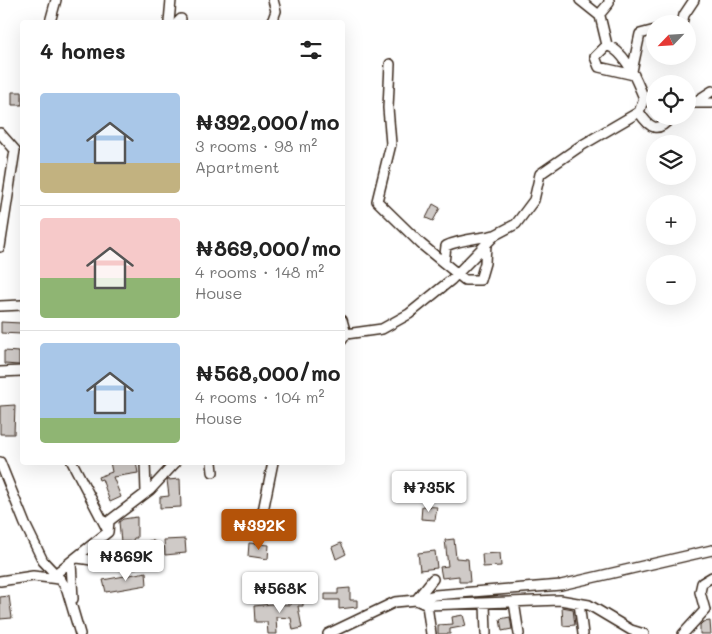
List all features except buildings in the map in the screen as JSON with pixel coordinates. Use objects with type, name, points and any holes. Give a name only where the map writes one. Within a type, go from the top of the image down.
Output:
[{"type":"street","points":[[51,20],[56,0]]},
{"type":"street","points":[[169,20],[172,0]]},
{"type":"street","points":[[273,20],[276,11],[274,0]]},
{"type":"street","points":[[580,0],[598,15],[604,24],[607,45]]},
{"type":"street","points":[[598,15],[609,3],[609,0]]},
{"type":"street","points":[[684,15],[694,0]]},
{"type":"street","points":[[633,73],[640,34],[646,32]]},
{"type":"street","points":[[607,45],[596,57],[599,67],[633,73]]},
{"type":"street","points":[[345,337],[382,329],[409,314],[457,273],[495,235],[516,224],[534,200],[540,174],[579,147],[639,112],[644,98],[633,73],[615,48],[607,45]]},
{"type":"street","points":[[390,64],[388,108],[392,144],[377,201],[421,244],[465,280],[480,280],[485,263],[486,243]]},
{"type":"street","points":[[696,100],[712,91]]},
{"type":"street","points":[[696,103],[712,102]]},
{"type":"street","points":[[639,112],[646,124]]},
{"type":"street","points":[[648,125],[655,128],[665,125]]},
{"type":"street","points":[[0,133],[20,147],[3,216],[0,247]]},
{"type":"street","points":[[444,262],[446,246],[458,240],[472,240],[495,235]]},
{"type":"street","points":[[0,306],[20,305]]},
{"type":"street","points":[[0,372],[20,371]]},
{"type":"street","points":[[0,462],[24,524],[43,561],[58,577],[74,609],[80,634]]},
{"type":"street","points":[[74,465],[108,532]]},
{"type":"street","points":[[146,465],[146,492]]},
{"type":"street","points":[[0,581],[33,576],[58,577],[74,560],[108,532],[109,521],[146,492],[173,465]]},
{"type":"street","points":[[261,521],[272,465]]},
{"type":"street","points":[[74,560],[98,560],[123,566],[142,560],[151,546]]},
{"type":"street","points":[[328,634],[394,602],[416,600],[435,595],[562,585],[712,550]]},
{"type":"street","points":[[74,560],[74,609]]},
{"type":"street","points":[[684,634],[708,612],[700,592],[702,583],[712,577]]},
{"type":"street","points":[[416,600],[433,579]]},
{"type":"street","points":[[416,600],[427,605],[560,600],[589,605],[631,630],[644,634]]},
{"type":"street","points":[[514,602],[519,634]]},
{"type":"street","points":[[485,603],[486,634]]},
{"type":"street","points":[[579,603],[583,634]]},
{"type":"street","points":[[427,605],[431,634]]}]
